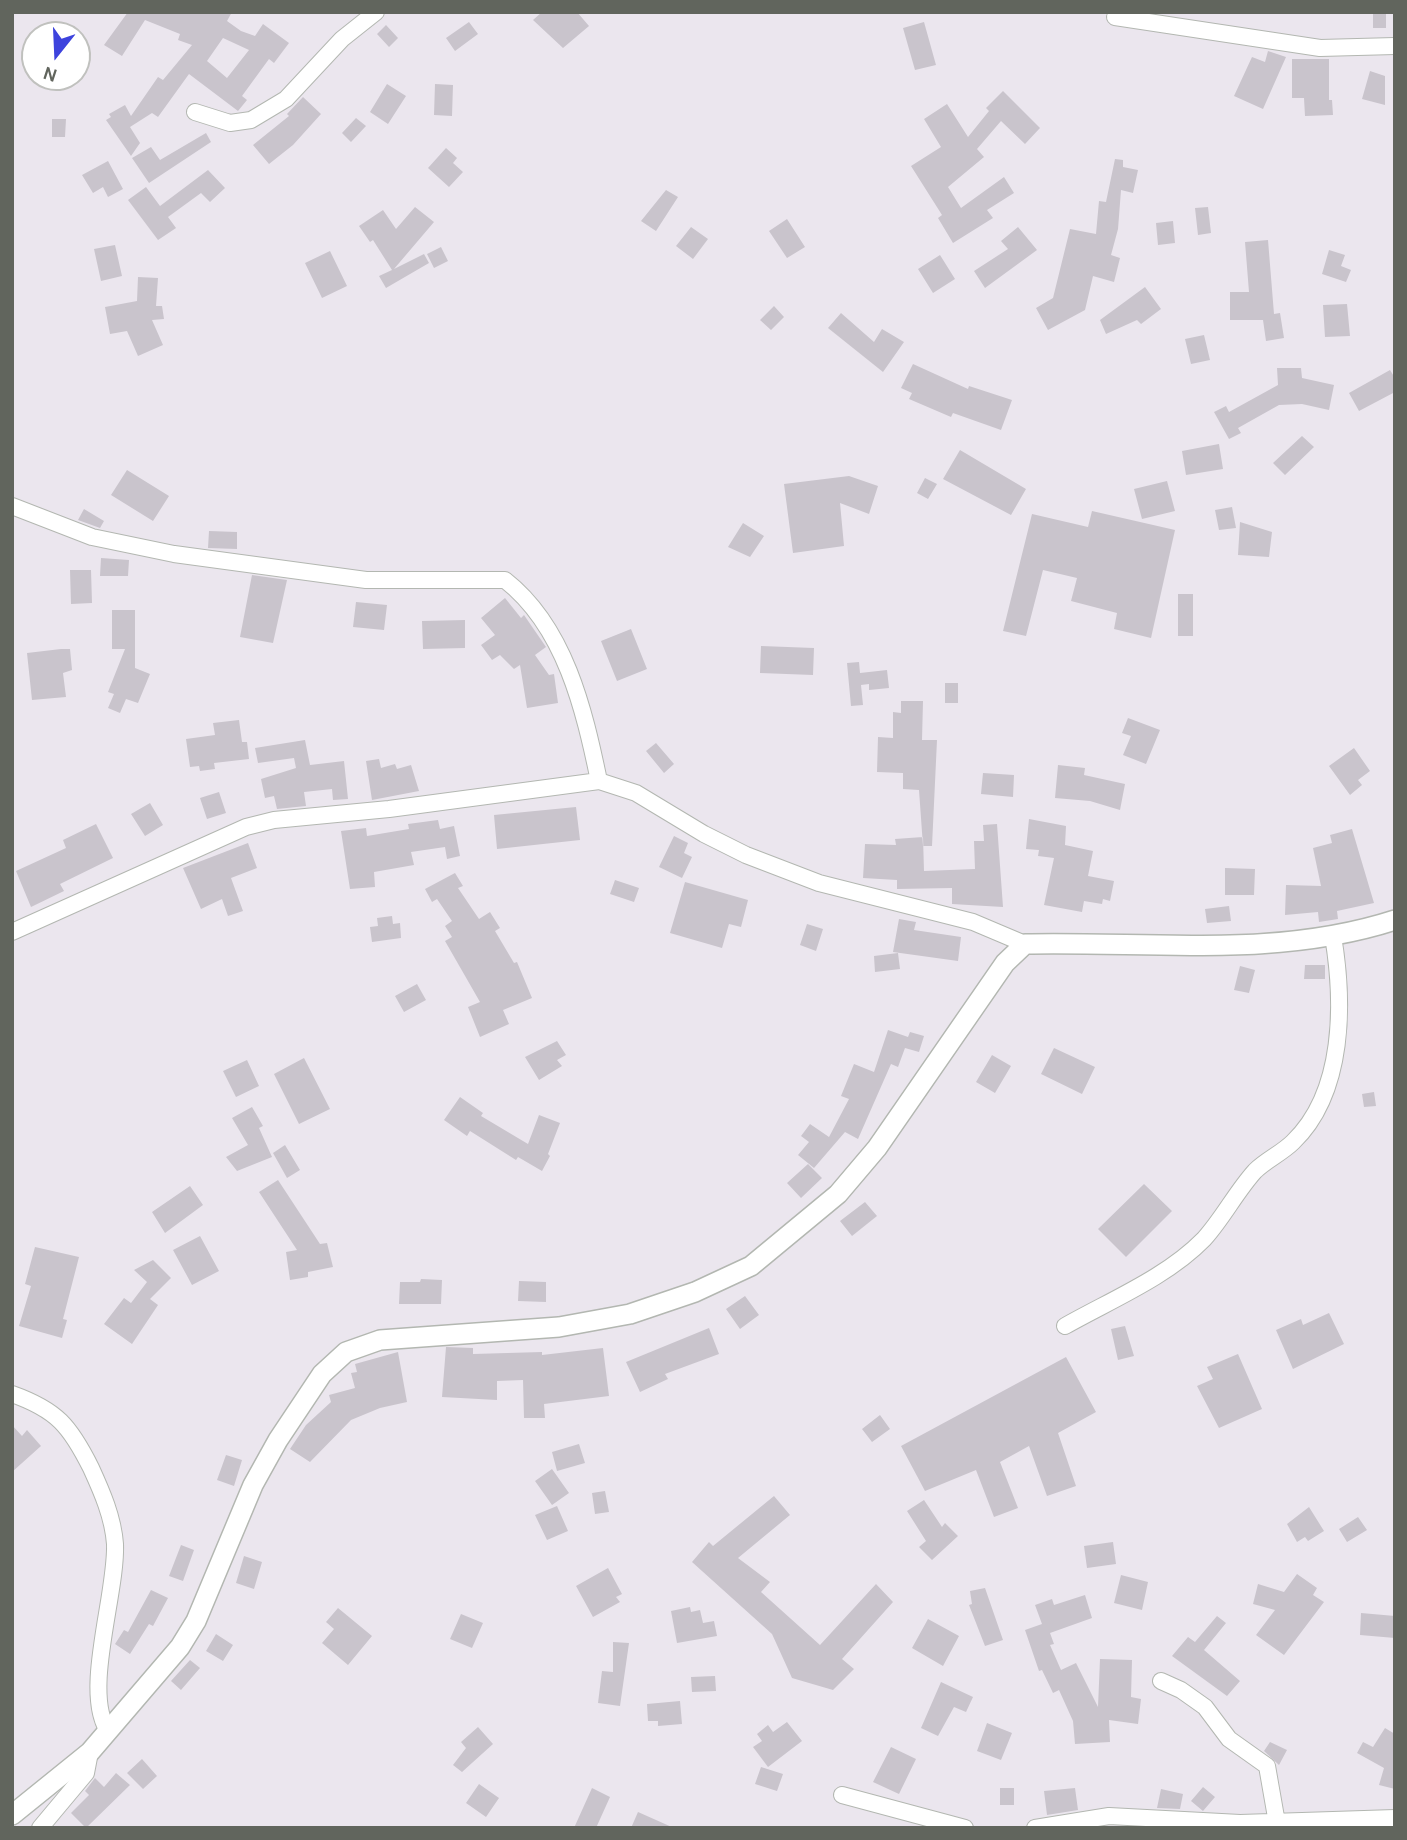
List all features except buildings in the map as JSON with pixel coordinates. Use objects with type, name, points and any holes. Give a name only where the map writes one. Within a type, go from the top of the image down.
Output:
[{"type":"street","points":[[195,112],[230,123],[251,120],[286,99],[342,39],[376,12]]},
{"type":"street","points":[[1115,17],[1320,48],[1395,46]]},
{"type":"street","points":[[12,506],[92,537],[164,553],[366,580],[505,580],[517,589],[559,648],[584,719],[598,781]]},
{"type":"street","points":[[12,932],[246,827],[274,820],[389,809],[598,781],[636,793],[704,834],[810,880],[973,922],[1026,944],[1204,946],[1334,936],[1395,920]]},
{"type":"street","points":[[1065,1326],[1186,1256],[1206,1236],[1257,1169],[1293,1143],[1308,1124],[1329,1082],[1338,1011],[1338,963],[1334,936]]},
{"type":"street","points":[[12,1815],[90,1752],[136,1695],[180,1647],[196,1621],[253,1485],[300,1402],[322,1374],[346,1352],[380,1340],[559,1327],[630,1314],[695,1292],[751,1266],[838,1194],[869,1157],[1005,963],[1026,944]]},
{"type":"street","points":[[12,1394],[39,1404],[63,1420],[79,1443],[105,1498],[115,1541],[108,1617],[99,1671],[102,1719],[107,1729]]},
{"type":"street","points":[[1161,1681],[1181,1690],[1205,1707],[1229,1739],[1266,1766],[1277,1823]]},
{"type":"street","points":[[40,1828],[86,1773],[90,1752]]},
{"type":"street","points":[[842,1795],[965,1828]]},
{"type":"street","points":[[1035,1828],[1109,1816],[1277,1823],[1395,1818]]}]
